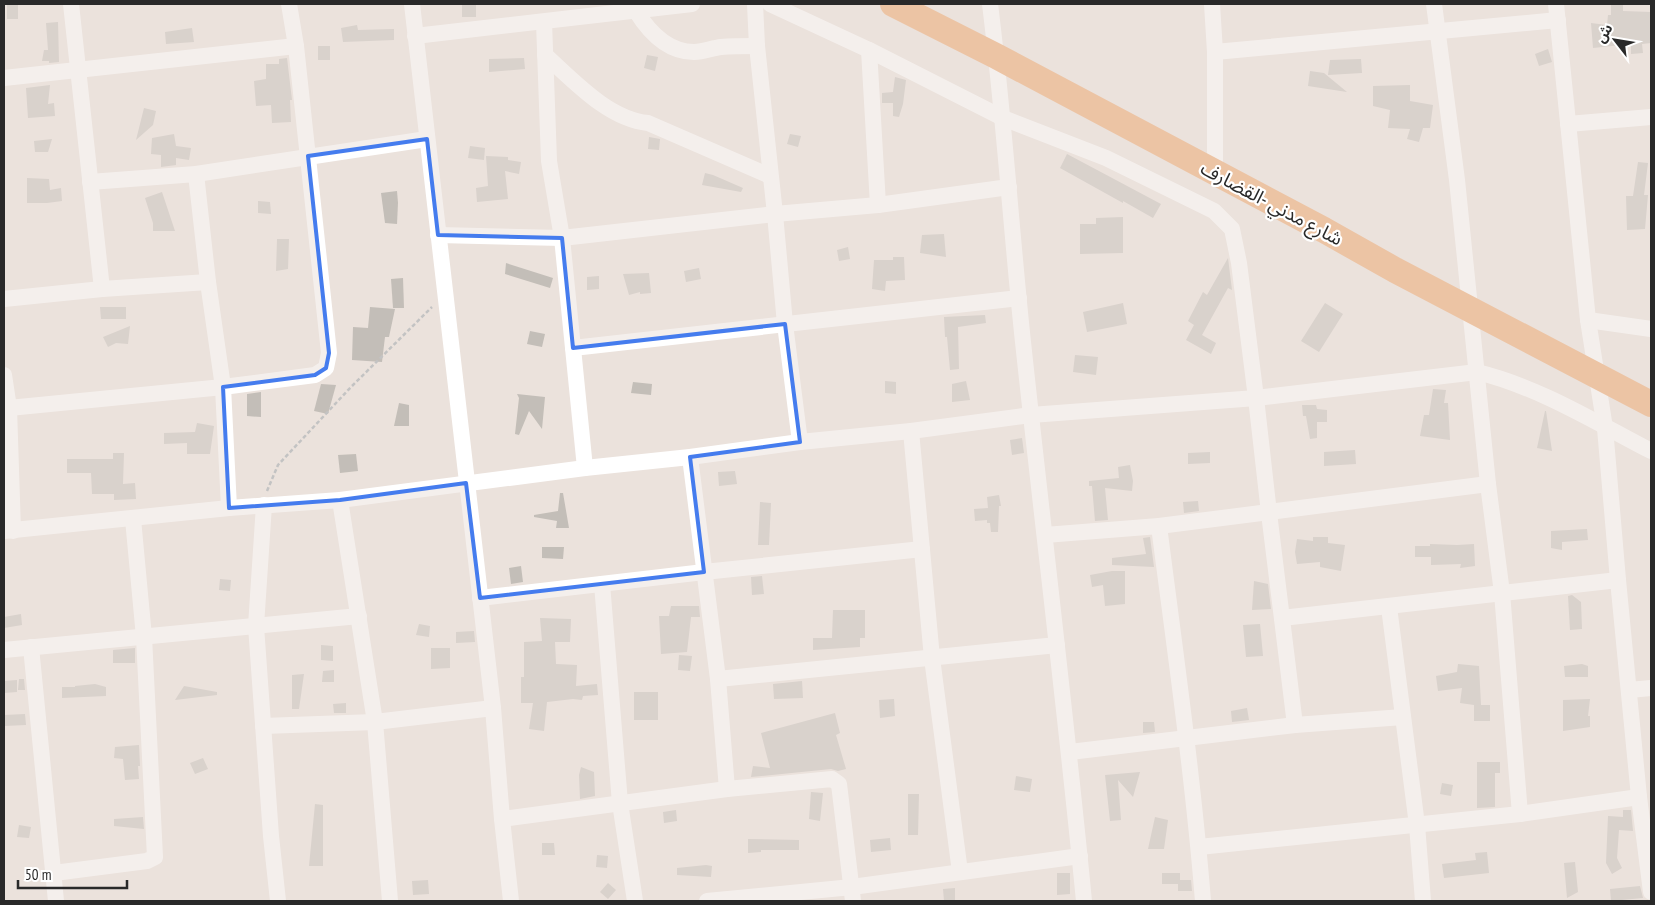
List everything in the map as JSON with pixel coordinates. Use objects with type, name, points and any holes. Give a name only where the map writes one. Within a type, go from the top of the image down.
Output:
[{"type":"highway","name":"شارع مدني -القضارف","points":[[893,4],[996,56],[1651,404]]},
{"type":"street","points":[[71,4],[102,289]]},
{"type":"street","points":[[9,408],[223,387],[315,375],[326,368],[329,354],[296,46],[289,4]]},
{"type":"street","points":[[412,4],[493,708],[511,901]]},
{"type":"street","points":[[415,36],[692,4]]},
{"type":"street","points":[[755,4],[757,46],[785,324],[800,442]]},
{"type":"street","points":[[770,4],[869,50],[1003,118],[1114,162],[1214,211],[1232,229],[1256,398],[1268,513],[1295,725]]},
{"type":"street","points":[[990,4],[1003,118],[1031,415],[1070,752],[1084,901]]},
{"type":"street","points":[[1212,4],[1215,52],[1216,173]]},
{"type":"street","points":[[1434,4],[1456,180],[1488,484],[1502,593],[1520,814]]},
{"type":"street","points":[[636,11],[645,26],[658,39],[673,48],[692,52],[718,47],[757,46]]},
{"type":"street","points":[[1215,52],[1436,31],[1557,12],[1588,320],[1605,428],[1639,797],[1651,892]]},
{"type":"street","points":[[544,22],[549,161],[562,238],[585,468]]},
{"type":"street","points":[[4,78],[296,46]]},
{"type":"street","points":[[869,50],[878,205]]},
{"type":"street","points":[[545,55],[584,90],[624,117],[636,122],[648,123],[770,176]]},
{"type":"street","points":[[1568,124],[1651,117]]},
{"type":"street","points":[[90,182],[196,174],[427,139]]},
{"type":"street","points":[[196,174],[208,282],[223,387],[229,508]]},
{"type":"street","points":[[438,235],[562,238],[775,214],[878,205],[1009,187]]},
{"type":"street","points":[[4,299],[102,289],[208,282]]},
{"type":"street","points":[[573,348],[1019,298]]},
{"type":"street","points":[[1588,320],[1651,329]]},
{"type":"street","points":[[4,375],[9,408],[8,531],[229,508],[340,500],[585,468],[800,442],[911,431],[1031,415],[1256,398],[1477,372],[1505,379],[1534,392],[1651,452]]},
{"type":"street","points":[[911,431],[932,658],[960,872]]},
{"type":"street","points":[[690,456],[718,679],[727,789]]},
{"type":"street","points":[[1045,534],[1159,526],[1488,484]]},
{"type":"street","points":[[340,500],[375,722],[390,901]]},
{"type":"street","points":[[264,505],[256,626],[271,836],[278,901]]},
{"type":"street","points":[[54,873],[147,861],[155,857],[144,637],[133,518]]},
{"type":"street","points":[[1159,526],[1199,847],[1203,901]]},
{"type":"street","points":[[480,598],[704,572],[922,550]]},
{"type":"street","points":[[1282,618],[1618,580]]},
{"type":"street","points":[[602,584],[620,803],[635,901]]},
{"type":"street","points":[[1389,606],[1416,825],[1423,901]]},
{"type":"street","points":[[4,650],[359,616]]},
{"type":"street","points":[[718,679],[1057,645]]},
{"type":"street","points":[[31,647],[56,901]]},
{"type":"street","points":[[1629,690],[1651,688]]},
{"type":"street","points":[[263,726],[375,722],[493,708]]},
{"type":"street","points":[[1070,752],[1295,725],[1403,718]]},
{"type":"street","points":[[502,819],[727,789],[832,779],[839,784],[853,894]]},
{"type":"street","points":[[1199,847],[1520,814],[1639,797]]},
{"type":"street","points":[[707,901],[853,894],[960,872],[1080,856]]},
{"type":"path","points":[[264,505],[268,487],[278,465],[351,387],[445,294]]},
{"type":"highlighted area","points":[[427,139],[438,235],[562,238],[573,348],[785,324],[800,442],[690,457],[704,572],[480,598],[466,483],[340,500],[229,508],[223,387],[315,375],[326,368],[329,353],[308,156]]},
{"type":"building","points":[[7,4],[18,4],[18,19],[7,19]]},
{"type":"building","points":[[462,4],[476,4],[476,17],[462,17]]},
{"type":"building","points":[[1611,4],[1623,4],[1623,11],[1651,12],[1651,43],[1642,44],[1643,53],[1631,54],[1631,44],[1593,48],[1591,23],[1607,25],[1608,15],[1611,15]]},
{"type":"building","points":[[58,22],[59,62],[49,63],[49,61],[42,61],[44,50],[48,50],[46,23]]},
{"type":"building","points":[[357,25],[358,30],[394,29],[394,40],[343,42],[341,28]]},
{"type":"building","points":[[192,28],[194,42],[166,44],[165,32]]},
{"type":"building","points":[[318,46],[330,46],[330,60],[318,60]]},
{"type":"building","points":[[1548,49],[1552,62],[1539,66],[1535,54]]},
{"type":"building","points":[[647,55],[658,57],[655,71],[644,68]]},
{"type":"building","points":[[287,58],[292,100],[290,100],[291,122],[272,123],[271,105],[256,106],[254,81],[266,79],[266,64],[279,64],[279,59]]},
{"type":"building","points":[[524,58],[525,69],[489,72],[489,59]]},
{"type":"building","points":[[1361,59],[1362,73],[1328,75],[1330,60]]},
{"type":"building","points":[[1310,71],[1324,73],[1347,92],[1308,86]]},
{"type":"building","points":[[895,77],[906,80],[903,104],[899,117],[893,116],[893,103],[882,103],[882,93],[893,92]]},
{"type":"building","points":[[50,85],[48,104],[54,103],[55,116],[28,118],[26,88]]},
{"type":"building","points":[[1410,85],[1410,101],[1433,105],[1430,128],[1423,128],[1419,142],[1407,139],[1410,129],[1388,128],[1390,110],[1373,106],[1373,86]]},
{"type":"building","points":[[144,108],[156,111],[153,125],[136,140]]},
{"type":"building","points":[[174,134],[176,146],[191,148],[189,160],[176,158],[176,165],[161,167],[161,155],[151,154],[152,138]]},
{"type":"building","points":[[790,134],[801,136],[798,147],[787,144]]},
{"type":"building","points":[[649,137],[660,139],[659,150],[648,149]]},
{"type":"building","points":[[52,139],[48,152],[35,152],[34,141]]},
{"type":"building","points":[[470,146],[485,148],[484,160],[468,158]]},
{"type":"building","points":[[1067,154],[1161,204],[1153,218],[1060,168]]},
{"type":"building","points":[[486,156],[508,157],[508,160],[521,162],[519,174],[505,171],[508,199],[477,202],[476,188],[488,186]]},
{"type":"building","points":[[1638,162],[1648,163],[1644,195],[1648,195],[1645,229],[1627,230],[1626,196],[1633,196]]},
{"type":"building","points":[[705,173],[743,188],[741,192],[702,185]]},
{"type":"building","points":[[27,178],[49,179],[50,190],[61,188],[62,201],[27,203]]},
{"type":"building","points":[[397,191],[397,224],[385,223],[381,193]]},
{"type":"building","points":[[162,192],[175,231],[153,231],[153,223],[145,198]]},
{"type":"building","points":[[258,201],[270,202],[271,214],[258,213]]},
{"type":"building","points":[[1123,217],[1123,253],[1080,254],[1080,224],[1096,224],[1096,218]]},
{"type":"building","points":[[944,234],[946,257],[920,253],[922,235]]},
{"type":"building","points":[[277,239],[289,239],[288,269],[276,271]]},
{"type":"building","points":[[848,247],[850,259],[839,261],[837,250]]},
{"type":"building","points":[[893,257],[904,257],[905,280],[886,281],[885,291],[872,289],[874,260],[893,260]]},
{"type":"building","points":[[1228,258],[1232,290],[1228,288],[1202,335],[1216,343],[1211,354],[1186,340],[1194,325],[1188,321],[1203,292],[1207,295]]},
{"type":"building","points":[[506,263],[553,278],[550,288],[505,274]]},
{"type":"building","points":[[699,268],[701,279],[686,282],[684,271]]},
{"type":"building","points":[[649,273],[651,293],[640,294],[640,292],[629,295],[623,274]]},
{"type":"building","points":[[599,276],[599,289],[587,290],[587,277]]},
{"type":"building","points":[[403,278],[404,308],[393,308],[391,279]]},
{"type":"building","points":[[1123,303],[1127,324],[1087,332],[1083,312]]},
{"type":"building","points":[[1325,303],[1343,314],[1319,352],[1301,341]]},
{"type":"building","points":[[100,307],[126,307],[126,319],[101,319]]},
{"type":"building","points":[[370,307],[395,309],[389,337],[385,337],[382,362],[352,360],[353,327],[368,328]]},
{"type":"building","points":[[985,315],[986,323],[958,327],[959,369],[950,370],[944,317]]},
{"type":"building","points":[[130,326],[128,344],[116,343],[108,347],[103,337]]},
{"type":"building","points":[[530,331],[545,334],[542,347],[527,344]]},
{"type":"building","points":[[1075,355],[1098,357],[1096,375],[1073,372]]},
{"type":"building","points":[[885,381],[896,382],[896,394],[885,393]]},
{"type":"building","points":[[966,381],[970,400],[952,402],[952,384]]},
{"type":"building","points":[[633,382],[652,384],[651,395],[631,393]]},
{"type":"building","points":[[321,384],[336,385],[328,414],[314,411]]},
{"type":"building","points":[[1433,389],[1446,390],[1444,403],[1448,403],[1450,440],[1420,436],[1424,415],[1429,415]]},
{"type":"building","points":[[261,392],[261,417],[247,416],[247,394]]},
{"type":"building","points":[[517,394],[545,397],[542,429],[529,411],[519,435],[515,434],[519,398]]},
{"type":"building","points":[[399,403],[409,405],[409,426],[394,426]]},
{"type":"building","points":[[1302,405],[1316,405],[1317,409],[1327,410],[1327,422],[1317,422],[1317,438],[1310,439],[1306,416],[1303,416]]},
{"type":"building","points":[[1546,411],[1552,451],[1537,448]]},
{"type":"building","points":[[197,423],[214,426],[210,454],[187,454],[187,443],[164,444],[164,433],[195,432]]},
{"type":"building","points":[[1022,438],[1024,453],[1012,455],[1010,440]]},
{"type":"building","points":[[1355,450],[1356,464],[1324,466],[1324,452]]},
{"type":"building","points":[[1210,452],[1210,463],[1188,464],[1188,453]]},
{"type":"building","points":[[113,453],[124,453],[123,484],[135,483],[136,499],[114,500],[114,494],[92,494],[91,473],[67,473],[67,459],[113,459]]},
{"type":"building","points":[[356,454],[358,471],[340,473],[338,455]]},
{"type":"building","points":[[1130,465],[1133,481],[1132,491],[1105,488],[1108,520],[1095,521],[1092,486],[1089,486],[1089,481],[1119,478],[1118,467]]},
{"type":"building","points":[[735,471],[737,484],[719,486],[718,472]]},
{"type":"building","points":[[560,493],[563,493],[569,528],[556,528],[557,521],[534,517],[534,515],[558,511]]},
{"type":"building","points":[[999,495],[1001,506],[999,506],[998,532],[991,532],[990,523],[987,523],[987,520],[975,521],[974,509],[988,508],[987,497]]},
{"type":"building","points":[[1198,501],[1199,511],[1184,513],[1183,502]]},
{"type":"building","points":[[760,502],[771,503],[769,545],[758,545]]},
{"type":"building","points":[[1587,529],[1588,540],[1562,542],[1562,550],[1551,548],[1551,531]]},
{"type":"building","points":[[1150,537],[1154,567],[1112,565],[1112,558],[1146,554],[1143,538]]},
{"type":"building","points":[[1313,537],[1328,537],[1328,543],[1345,545],[1341,571],[1320,567],[1320,562],[1297,564],[1295,552],[1297,539],[1313,541]]},
{"type":"building","points":[[1430,544],[1474,544],[1475,566],[1460,568],[1461,564],[1431,565],[1431,557],[1415,557],[1415,546],[1430,546]]},
{"type":"building","points":[[542,547],[564,547],[563,559],[542,558]]},
{"type":"building","points":[[521,566],[523,582],[511,584],[509,568]]},
{"type":"building","points":[[1125,571],[1125,604],[1105,606],[1103,585],[1092,587],[1090,575]]},
{"type":"building","points":[[762,576],[764,594],[752,595],[751,577]]},
{"type":"building","points":[[220,579],[231,580],[230,591],[219,590]]},
{"type":"building","points":[[1254,581],[1268,584],[1271,609],[1252,610]]},
{"type":"building","points":[[1572,595],[1581,602],[1582,629],[1570,630],[1568,596]]},
{"type":"building","points":[[671,606],[699,606],[700,617],[691,617],[687,652],[661,654],[659,616],[669,616]]},
{"type":"building","points":[[833,610],[865,610],[865,638],[860,638],[860,647],[813,650],[813,638],[832,638]]},
{"type":"building","points":[[21,614],[22,625],[4,628],[4,617]]},
{"type":"building","points":[[540,618],[571,619],[570,642],[555,642],[556,664],[577,665],[576,686],[597,684],[598,695],[583,696],[582,700],[573,699],[547,702],[544,731],[529,729],[533,703],[521,703],[521,677],[524,677],[524,642],[542,641]]},
{"type":"building","points":[[419,624],[430,626],[429,637],[416,635]]},
{"type":"building","points":[[1260,624],[1263,656],[1246,657],[1243,625]]},
{"type":"building","points":[[474,631],[475,642],[456,643],[456,632]]},
{"type":"building","points":[[321,645],[333,646],[333,661],[321,660]]},
{"type":"building","points":[[135,648],[135,663],[113,663],[113,650]]},
{"type":"building","points":[[431,648],[450,648],[450,668],[431,669]]},
{"type":"building","points":[[679,655],[692,656],[690,671],[678,670]]},
{"type":"building","points":[[1458,664],[1479,666],[1481,705],[1490,705],[1490,721],[1474,721],[1474,705],[1460,703],[1462,688],[1438,691],[1436,676],[1457,672]]},
{"type":"building","points":[[1582,664],[1588,666],[1588,677],[1565,677],[1564,666]]},
{"type":"building","points":[[334,670],[334,682],[322,682],[323,671]]},
{"type":"building","points":[[304,674],[299,709],[292,709],[292,675]]},
{"type":"building","points":[[19,679],[24,679],[25,690],[18,690]]},
{"type":"building","points":[[17,680],[17,692],[4,693],[4,681]]},
{"type":"building","points":[[802,681],[803,698],[774,699],[773,684]]},
{"type":"building","points":[[95,684],[106,687],[106,696],[62,698],[62,687]]},
{"type":"building","points":[[184,686],[217,692],[217,695],[175,700]]},
{"type":"building","points":[[634,692],[658,692],[658,720],[634,720]]},
{"type":"building","points":[[894,699],[895,716],[880,718],[879,700]]},
{"type":"building","points":[[1590,699],[1588,716],[1590,716],[1590,727],[1563,731],[1563,700]]},
{"type":"building","points":[[346,703],[346,713],[334,713],[333,704]]},
{"type":"building","points":[[1247,708],[1249,720],[1232,722],[1231,711]]},
{"type":"building","points":[[835,713],[840,733],[836,735],[846,769],[751,777],[753,766],[770,768],[761,733]]},
{"type":"building","points":[[25,714],[26,725],[4,726],[4,715]]},
{"type":"building","points":[[1143,722],[1154,722],[1155,732],[1143,733]]},
{"type":"building","points":[[139,745],[139,779],[125,780],[123,759],[114,758],[115,747]]},
{"type":"building","points":[[203,758],[208,769],[195,774],[190,763]]},
{"type":"building","points":[[1477,762],[1500,762],[1500,773],[1495,773],[1495,807],[1477,808]]},
{"type":"building","points":[[581,767],[594,772],[595,796],[580,799],[579,775]]},
{"type":"building","points":[[1140,772],[1133,797],[1118,780],[1121,820],[1110,821],[1105,775]]},
{"type":"building","points":[[1016,776],[1032,779],[1030,792],[1014,790]]},
{"type":"building","points":[[1442,783],[1453,785],[1451,796],[1440,794]]},
{"type":"building","points":[[811,792],[823,793],[820,821],[809,819]]},
{"type":"building","points":[[908,794],[919,794],[918,835],[908,835]]},
{"type":"building","points":[[315,804],[323,805],[323,866],[309,866]]},
{"type":"building","points":[[676,810],[677,821],[664,823],[663,812]]},
{"type":"building","points":[[1623,810],[1631,810],[1633,831],[1619,830],[1617,858],[1622,868],[1612,874],[1606,863],[1608,816],[1623,817]]},
{"type":"building","points":[[143,817],[144,829],[114,826],[114,819]]},
{"type":"building","points":[[1155,817],[1168,820],[1164,849],[1148,849]]},
{"type":"building","points":[[19,825],[31,827],[29,838],[17,837]]},
{"type":"building","points":[[890,838],[891,850],[871,852],[870,840]]},
{"type":"building","points":[[748,839],[799,840],[799,850],[761,850],[761,852],[748,853]]},
{"type":"building","points":[[542,843],[554,843],[555,855],[542,855]]},
{"type":"building","points":[[1487,852],[1489,873],[1444,878],[1442,864],[1476,860],[1475,853]]},
{"type":"building","points":[[597,855],[608,856],[607,868],[596,867]]},
{"type":"building","points":[[1575,862],[1578,892],[1567,898],[1564,863]]},
{"type":"building","points":[[712,866],[711,877],[677,875],[677,868]]},
{"type":"building","points":[[1057,873],[1070,873],[1070,894],[1057,895]]},
{"type":"building","points":[[1162,873],[1180,873],[1180,880],[1191,880],[1192,891],[1178,891],[1178,884],[1162,884]]},
{"type":"building","points":[[428,880],[429,894],[413,895],[412,881]]},
{"type":"building","points":[[608,883],[616,890],[608,899],[600,892]]},
{"type":"building","points":[[1640,886],[1643,898],[1611,901],[1610,889]]},
{"type":"building","points":[[955,888],[955,901],[944,901],[943,889]]}]
